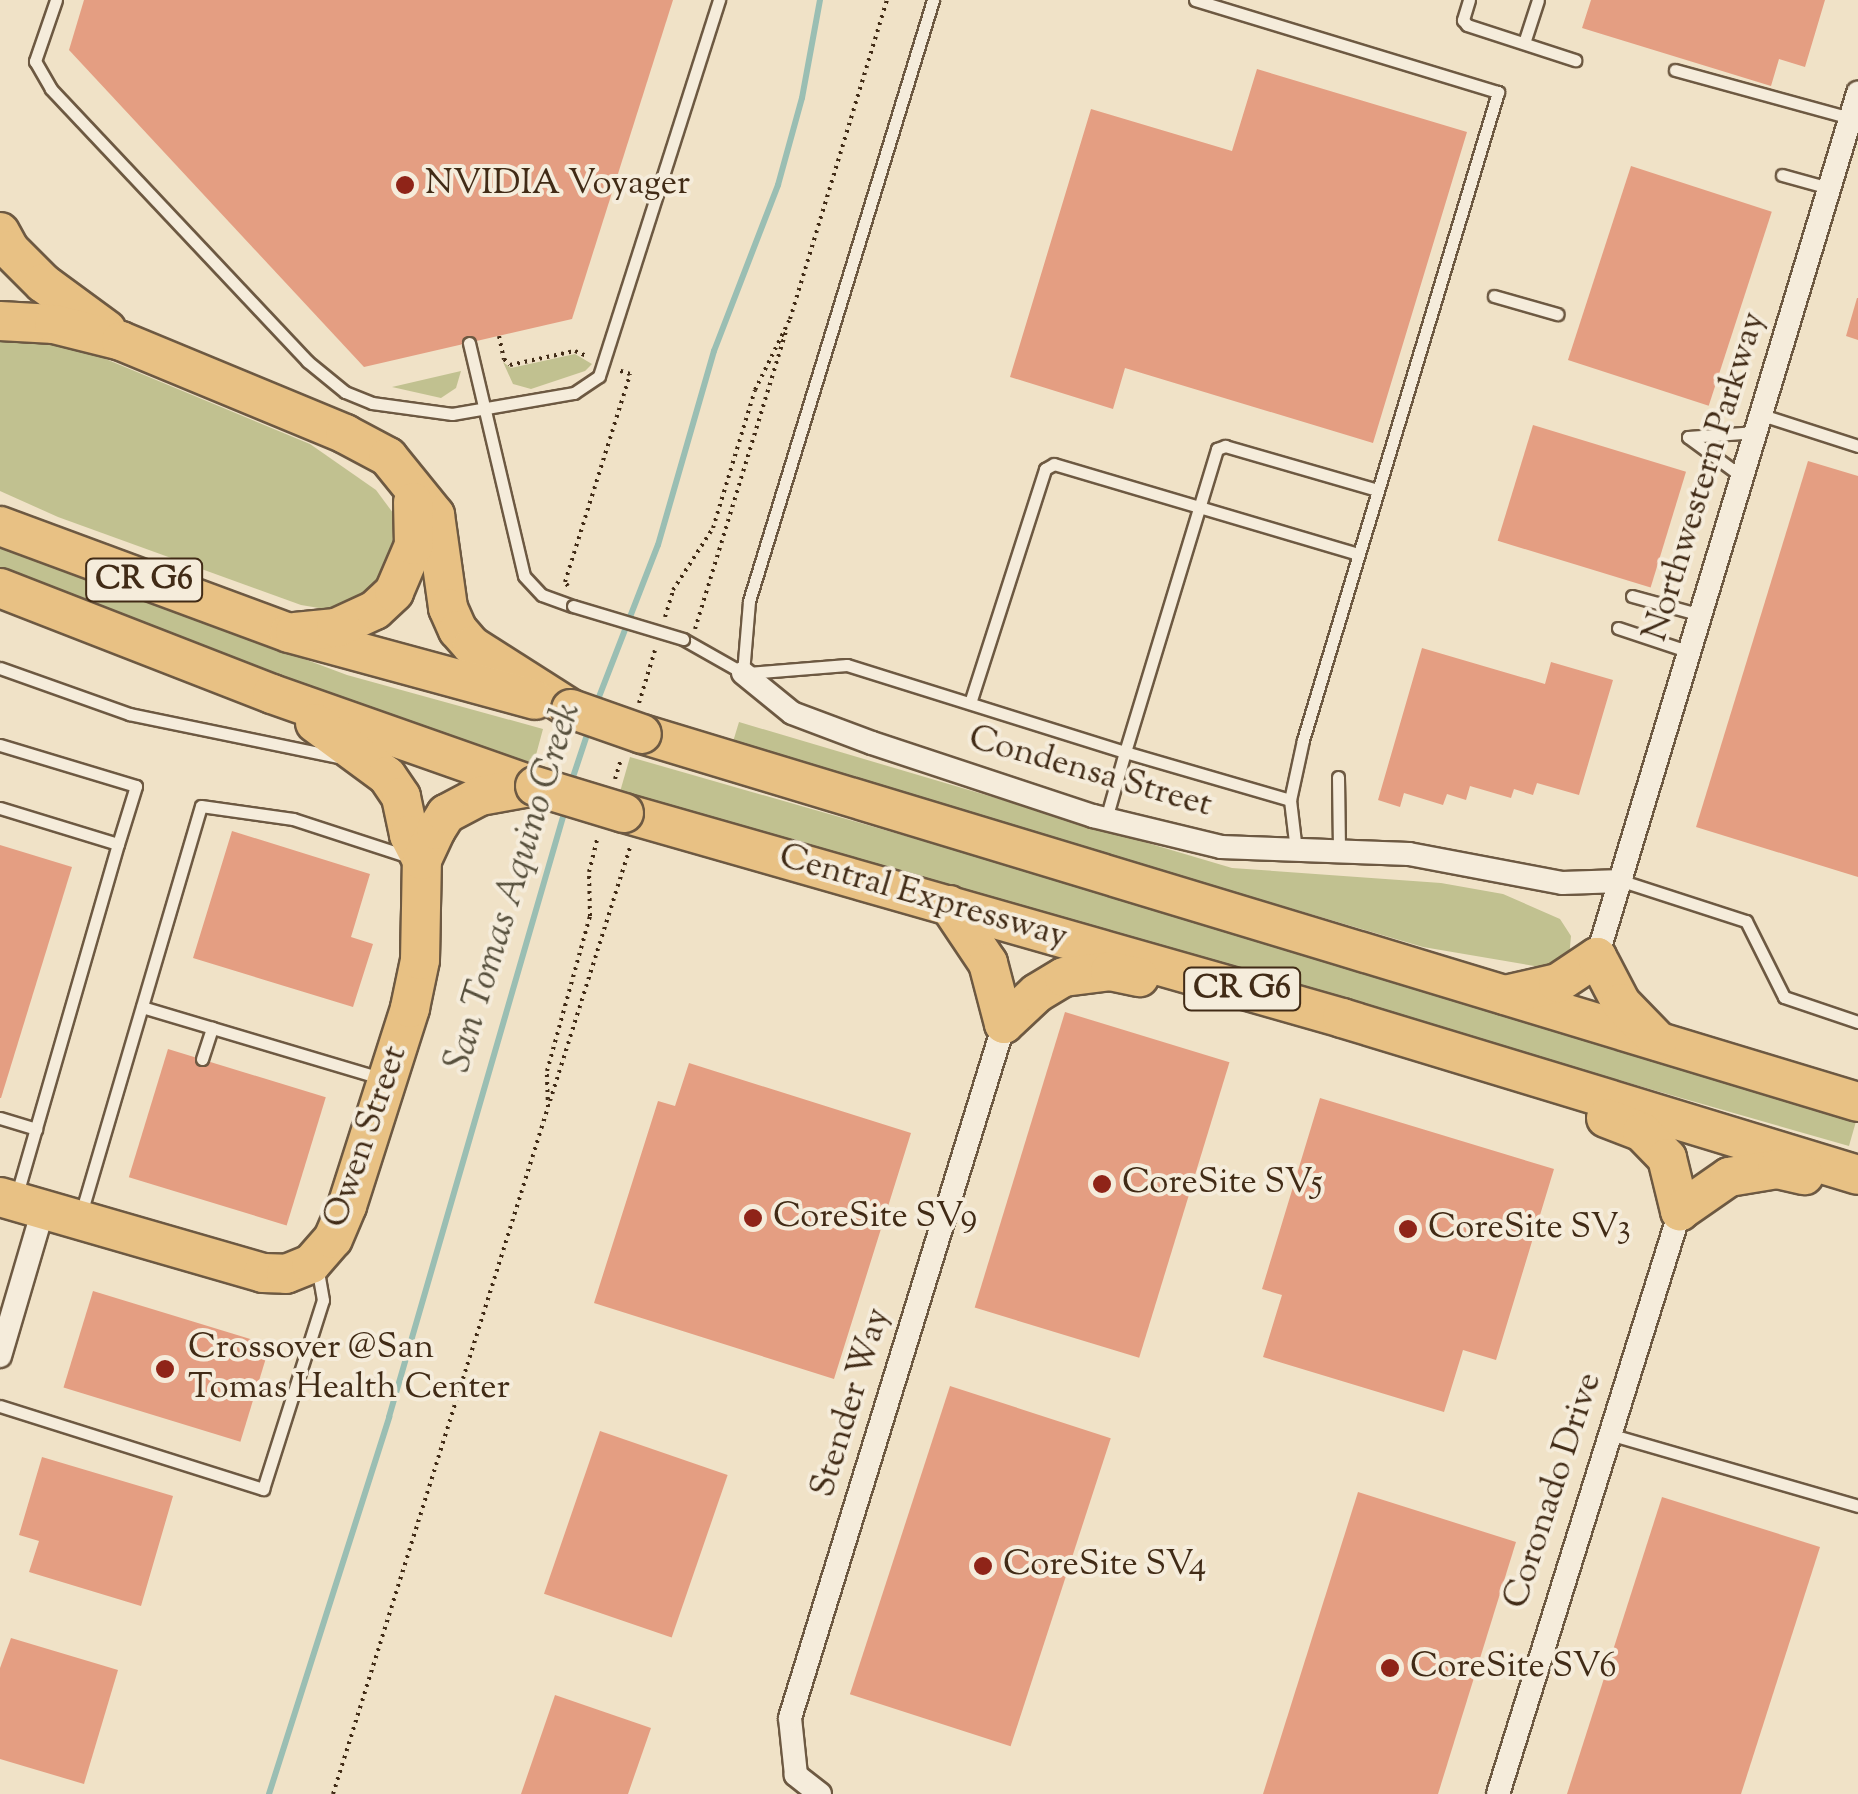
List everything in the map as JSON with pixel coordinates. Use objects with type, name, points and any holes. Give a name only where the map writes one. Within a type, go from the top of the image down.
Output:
[{"type":"highway","points":[[0,232],[10,250],[43,283],[121,340]]},
{"type":"highway","points":[[0,321],[54,324],[121,340],[345,434],[388,457],[435,515],[448,608],[458,630],[472,646],[572,709]]},
{"type":"highway","points":[[289,633],[336,628],[375,610],[394,592],[414,546],[412,485]]},
{"type":"highway","name":"Central Expressway","points":[[0,526],[289,633],[572,709],[632,738],[1858,1102]]},
{"type":"highway","name":"Central Expressway","points":[[0,588],[272,694],[611,814],[1342,1018],[1858,1176]]},
{"type":"highway","points":[[272,694],[387,776],[401,797],[409,836],[422,860]]},
{"type":"highway","points":[[422,860],[446,814],[480,796],[534,786]]},
{"type":"highway","name":"Owen Street","points":[[34,1208],[263,1274],[286,1274],[316,1258],[334,1238],[347,1206],[388,1080],[420,960],[422,860]]},
{"type":"highway","points":[[949,906],[988,963],[1004,1024],[1037,992],[1064,976],[1110,971],[1342,1018],[1642,1132],[1667,1158],[1680,1211],[1729,1178],[1777,1168],[1858,1188]]},
{"type":"highway","points":[[1502,995],[1558,984],[1597,958],[1621,1003],[1659,1043]]},
{"type":"street","name":"Northwestern Parkway","points":[[1597,958],[1858,93]]},
{"type":"street","name":"Condensa Street","points":[[744,673],[792,714],[1106,820],[1221,847],[1409,854],[1562,883],[1622,881]]},
{"type":"street","name":"Stender Way","points":[[820,1794],[796,1776],[790,1718],[1004,1024]]},
{"type":"street","points":[[0,1356],[34,1208]]},
{"type":"street","name":"Coronado Drive","points":[[1498,1794],[1680,1211]]},
{"type":"lane","points":[[56,0],[35,61],[51,89],[307,362],[345,392],[372,403],[452,414],[574,392],[588,386],[605,365],[719,0]]},
{"type":"lane","points":[[933,0],[749,602],[744,673],[847,665],[1290,800]]},
{"type":"lane","points":[[1195,0],[1498,92],[1357,554],[1290,800],[1296,850]]},
{"type":"lane","points":[[1469,0],[1463,20],[1467,25],[1575,60]]},
{"type":"lane","points":[[1524,43],[1538,0]]},
{"type":"lane","points":[[1675,70],[1850,118]]},
{"type":"lane","points":[[1782,175],[1829,188]]},
{"type":"lane","points":[[1494,296],[1558,314]]},
{"type":"lane","points":[[468,343],[484,410]]},
{"type":"lane","name":"Condensa Street","points":[[484,410],[524,576],[538,600],[571,605],[686,641],[744,673]]},
{"type":"lane","points":[[1743,478],[1688,437],[1759,424],[1858,446]]},
{"type":"lane","points":[[1106,820],[1217,449],[1226,446],[1377,490]]},
{"type":"lane","points":[[970,704],[1045,468],[1054,464],[1357,554]]},
{"type":"lane","points":[[1632,596],[1701,616]]},
{"type":"lane","points":[[1618,628],[1690,652]]},
{"type":"lane","points":[[0,668],[129,714],[370,763]]},
{"type":"lane","points":[[0,744],[136,786],[36,1129],[34,1208]]},
{"type":"lane","points":[[1338,777],[1340,852]]},
{"type":"lane","points":[[34,1208],[142,1007],[201,806],[293,819],[422,860]]},
{"type":"lane","points":[[0,808],[118,844]]},
{"type":"lane","points":[[1622,881],[1746,921],[1784,997],[1858,1022]]},
{"type":"lane","points":[[142,1007],[388,1080]]},
{"type":"lane","points":[[202,1059],[212,1028]]},
{"type":"lane","points":[[0,1118],[36,1129]]},
{"type":"lane","points":[[0,1406],[263,1489],[323,1300],[316,1258]]},
{"type":"lane","points":[[1610,1434],[1858,1506]]},
{"type":"path","points":[[686,641],[887,0]]},
{"type":"path","points":[[662,627],[673,590],[713,528],[755,390],[790,319]]},
{"type":"path","points":[[499,336],[504,359],[510,365],[575,350],[630,374],[566,582],[572,591],[571,605]]},
{"type":"path","points":[[548,1107],[547,1071],[590,916],[589,872],[611,814],[656,646]]},
{"type":"path","points":[[333,1794],[630,848],[611,814]]},
{"type":"green space","points":[[48,335],[310,444],[376,490],[396,517],[398,558],[381,585],[351,605],[325,609],[301,605],[58,517],[0,491],[0,339]]},
{"type":"green space","points":[[575,354],[592,364],[585,371],[531,389],[513,384],[503,362],[511,368]]},
{"type":"green space","points":[[461,371],[456,388],[441,398],[392,387]]},
{"type":"green space","points":[[0,545],[347,675],[543,729],[533,766],[416,729],[0,574]]},
{"type":"green space","points":[[739,722],[1232,868],[1441,883],[1503,894],[1560,919],[1571,936],[1569,958],[1546,968],[1423,947],[732,745]]},
{"type":"green space","points":[[630,757],[1858,1109],[1849,1146],[620,794]]},
{"type":"building","name":"NVIDIA Voyager","points":[[84,0],[673,0],[572,319],[364,367],[69,50]]},
{"type":"building","points":[[1591,0],[1825,0],[1805,67],[1779,59],[1771,86],[1582,28]]},
{"type":"building","points":[[1257,69],[1467,132],[1373,443],[1125,368],[1113,409],[1010,377],[1091,109],[1232,151]]},
{"type":"building","points":[[1631,166],[1772,212],[1709,406],[1568,360]]},
{"type":"building","points":[[1858,298],[1858,340],[1846,336]]},
{"type":"building","points":[[1533,425],[1686,472],[1651,587],[1498,541]]},
{"type":"building","points":[[1808,461],[1858,476],[1858,877],[1696,827]]},
{"type":"building","points":[[1422,648],[1545,684],[1551,662],[1613,680],[1579,795],[1537,783],[1533,795],[1514,789],[1511,798],[1470,786],[1466,800],[1447,794],[1443,805],[1404,793],[1400,807],[1378,800]]},
{"type":"building","points":[[232,831],[370,874],[351,937],[373,944],[353,1007],[193,958]]},
{"type":"building","points":[[0,845],[72,867],[1,1098],[0,1098]]},
{"type":"building","name":"CoreSite SV5","points":[[1065,1012],[1229,1062],[1139,1358],[975,1307]]},
{"type":"building","points":[[168,1049],[326,1097],[287,1225],[129,1177]]},
{"type":"building","name":"CoreSite SV9","points":[[689,1063],[911,1133],[834,1379],[594,1303],[658,1101],[675,1106]]},
{"type":"building","name":"CoreSite SV3","points":[[1320,1098],[1554,1169],[1496,1360],[1463,1350],[1444,1412],[1263,1357],[1282,1295],[1262,1289]]},
{"type":"building","points":[[93,1291],[270,1345],[240,1442],[63,1388]]},
{"type":"building","name":"CoreSite SV4","points":[[950,1386],[1111,1438],[1011,1746],[850,1694]]},
{"type":"building","points":[[600,1431],[728,1475],[672,1638],[544,1594]]},
{"type":"building","points":[[42,1457],[173,1496],[141,1606],[29,1572],[39,1541],[19,1535]]},
{"type":"building","name":"CoreSite SV6","points":[[1358,1492],[1516,1542],[1438,1794],[1263,1794]]},
{"type":"building","points":[[1662,1497],[1820,1547],[1741,1794],[1567,1794]]},
{"type":"building","points":[[11,1638],[118,1670],[84,1784],[0,1759],[0,1668]]},
{"type":"building","points":[[555,1695],[651,1728],[628,1794],[521,1794]]},
{"type":"waterway","name":"San Tomas Aquino Creek","points":[[597,702],[658,545],[714,351],[778,185],[802,98],[820,0]]},
{"type":"waterway","name":"San Tomas Aquino Creek","points":[[571,783],[589,729]]},
{"type":"waterway","name":"San Tomas Aquino Creek","points":[[269,1794],[389,1417],[565,810]]},
{"type":"place","name":"NVIDIA Voyager","points":[[405,185]]},
{"type":"place","name":"CoreSite SV5","points":[[1102,1184]]},
{"type":"place","name":"CoreSite SV9","points":[[753,1218]]},
{"type":"place","name":"CoreSite SV3","points":[[1408,1229]]},
{"type":"place","name":"Crossover @San Tomas Health Center","points":[[165,1369]]},
{"type":"place","name":"CoreSite SV4","points":[[983,1566]]},
{"type":"place","name":"CoreSite SV6","points":[[1390,1668]]}]
